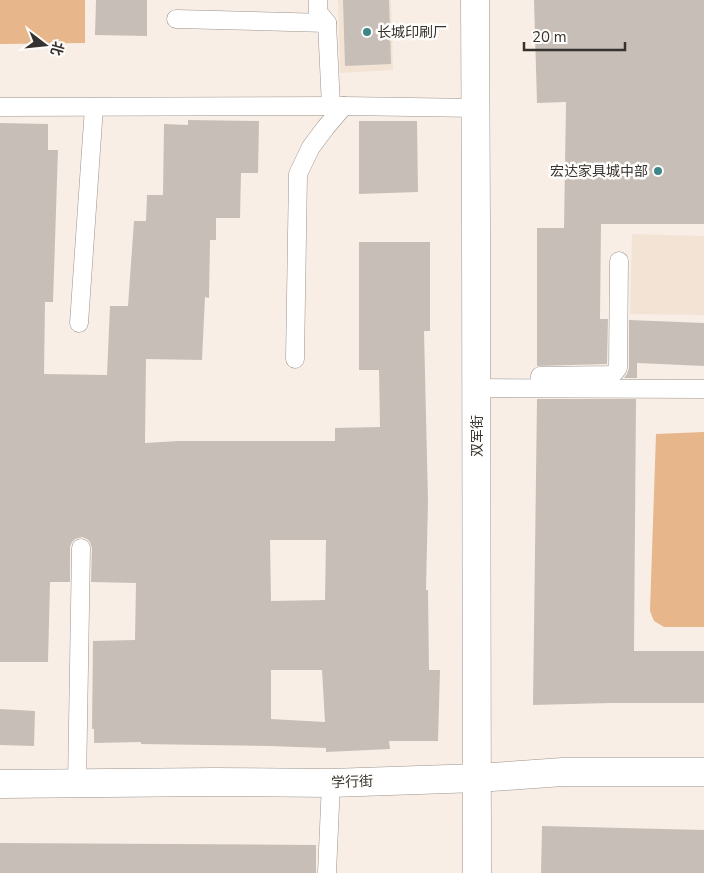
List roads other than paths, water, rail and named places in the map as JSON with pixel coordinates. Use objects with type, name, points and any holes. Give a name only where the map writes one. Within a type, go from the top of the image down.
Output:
[{"type":"street","name":"双军街","points":[[474,0],[476,108],[478,873]]},
{"type":"street","name":"学行街","points":[[0,784],[331,783],[478,778],[564,772],[704,772]]},
{"type":"lane","points":[[295,359],[298,174],[311,147],[326,127],[338,106],[326,23],[318,12],[318,0]]},
{"type":"lane","points":[[176,19],[326,23]]},
{"type":"lane","points":[[80,323],[94,106]]},
{"type":"lane","points":[[0,107],[338,106],[476,108]]},
{"type":"lane","points":[[539,388],[540,376],[610,374],[614,373],[618,368],[623,270]]},
{"type":"lane","points":[[477,388],[704,389]]},
{"type":"lane","points":[[77,784],[80,548]]},
{"type":"lane","points":[[327,873],[331,783]]},
{"type":"place","name":"长城印刷厂","points":[[367,32]]},
{"type":"place","name":"宏达家具城中部","points":[[658,171]]}]
